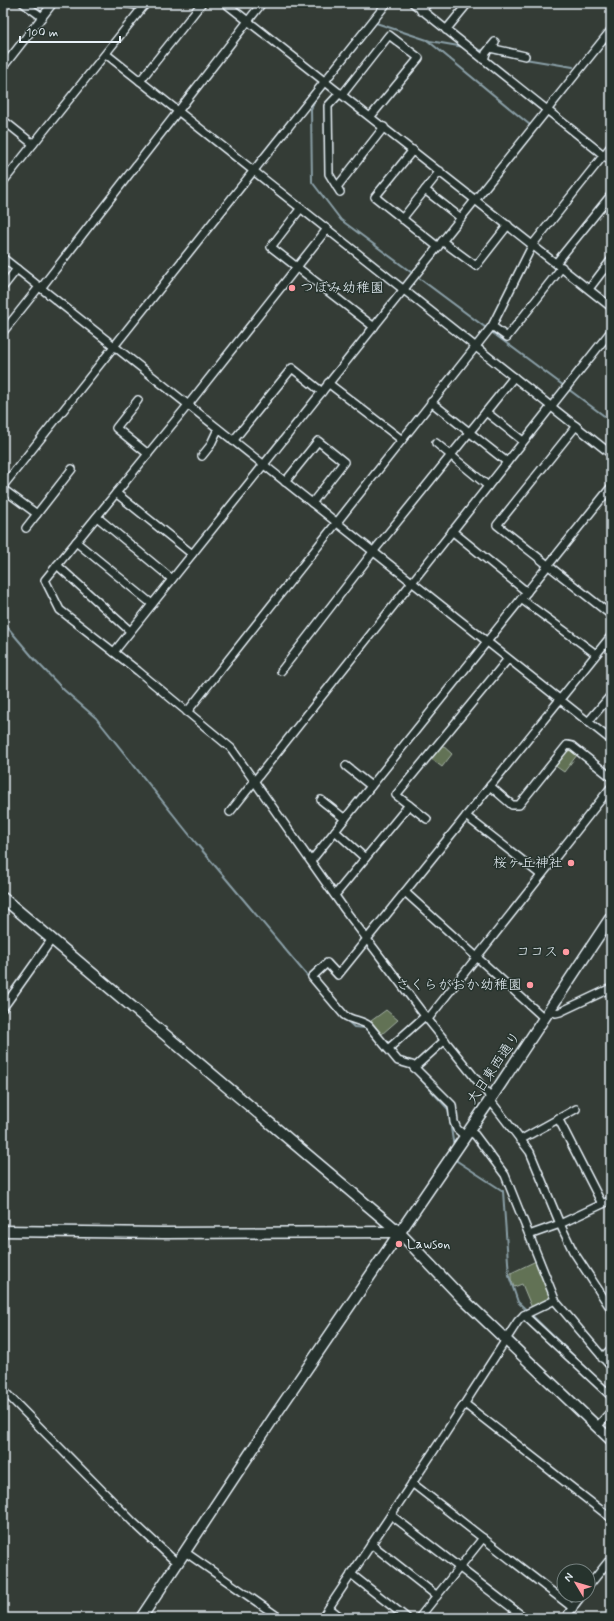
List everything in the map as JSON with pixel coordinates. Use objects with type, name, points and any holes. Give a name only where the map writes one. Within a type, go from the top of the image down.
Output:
[{"type":"street","points":[[3,7],[6,3]]},
{"type":"street","points":[[23,3],[42,17]]},
{"type":"street","points":[[3,67],[53,3]]},
{"type":"street","points":[[122,3],[145,4]]},
{"type":"street","points":[[140,81],[202,3]]},
{"type":"street","points":[[225,3],[326,83],[371,116],[611,307]]},
{"type":"street","points":[[3,332],[40,287],[262,3]]},
{"type":"street","points":[[3,486],[253,170],[326,83],[387,3]]},
{"type":"street","points":[[413,3],[421,11],[611,161]]},
{"type":"street","points":[[421,11],[428,3]]},
{"type":"street","points":[[446,30],[468,3]]},
{"type":"street","points":[[3,182],[145,4]]},
{"type":"street","points":[[114,652],[611,30]]},
{"type":"street","points":[[371,116],[420,58],[389,35],[341,94],[328,106],[329,174],[339,190],[384,127]]},
{"type":"street","points":[[484,60],[486,53],[495,42]]},
{"type":"street","points":[[490,48],[526,56]]},
{"type":"street","points":[[106,54],[611,454]]},
{"type":"street","points":[[3,120],[33,144]]},
{"type":"street","points":[[187,712],[492,326],[532,244],[611,146]]},
{"type":"street","points":[[413,150],[375,197],[438,247]]},
{"type":"street","points":[[402,219],[440,171]]},
{"type":"street","points":[[425,190],[461,218]]},
{"type":"street","points":[[492,326],[507,337],[611,196]]},
{"type":"street","points":[[301,208],[270,247],[374,327]]},
{"type":"street","points":[[442,241],[476,266],[508,225]]},
{"type":"street","points":[[327,229],[188,405],[45,580],[60,610],[114,652],[231,748],[335,895],[427,1017],[488,1094],[490,1100],[530,1152],[573,1251],[610,1305]]},
{"type":"street","points":[[3,258],[611,740]]},
{"type":"street","points":[[589,289],[611,260]]},
{"type":"street","points":[[3,287],[17,269]]},
{"type":"street","points":[[230,812],[611,331]]},
{"type":"street","points":[[233,441],[292,368],[322,392]]},
{"type":"street","points":[[281,671],[373,552],[514,377]]},
{"type":"street","points":[[328,384],[402,440]]},
{"type":"street","points":[[138,400],[116,428],[148,454]]},
{"type":"street","points":[[431,402],[507,462]]},
{"type":"street","points":[[486,412],[524,441]]},
{"type":"street","points":[[576,426],[497,525],[611,615]]},
{"type":"street","points":[[202,456],[210,446],[218,429]]},
{"type":"street","points":[[285,482],[318,440],[344,462],[312,503]]},
{"type":"street","points":[[436,443],[488,486]]},
{"type":"street","points":[[26,528],[72,469]]},
{"type":"street","points":[[311,861],[611,487]]},
{"type":"street","points":[[3,489],[37,514]]},
{"type":"street","points":[[116,493],[192,554]]},
{"type":"street","points":[[97,517],[172,579]]},
{"type":"street","points":[[452,531],[527,592]]},
{"type":"street","points":[[76,542],[152,604]]},
{"type":"street","points":[[58,565],[130,631]]},
{"type":"street","points":[[521,599],[596,654]]},
{"type":"street","points":[[611,636],[338,975],[327,963],[312,977],[344,1015],[353,1020],[365,1023],[398,1061],[412,1065],[452,1105],[454,1122],[457,1129],[475,1136],[505,1175],[555,1300],[611,1367]]},
{"type":"street","points":[[427,819],[396,795],[508,659]]},
{"type":"street","points":[[588,722],[611,695]]},
{"type":"street","points":[[490,786],[512,805],[519,805],[567,745],[572,746],[611,777]]},
{"type":"street","points":[[346,766],[371,786]]},
{"type":"street","points":[[388,1049],[427,1017],[477,958],[611,787]]},
{"type":"street","points":[[322,800],[345,819]]},
{"type":"street","points":[[335,895],[409,805]]},
{"type":"street","points":[[466,816],[541,875]]},
{"type":"street","points":[[335,831],[365,858]]},
{"type":"street","points":[[405,892],[544,1018]]},
{"type":"street","points":[[3,898],[399,1232],[505,1339],[611,1440]]},
{"type":"street","name":"大日東西通り","points":[[141,1618],[399,1232],[490,1100],[611,917]]},
{"type":"street","points":[[3,1008],[52,939]]},
{"type":"street","points":[[550,1009],[556,1013],[560,1012],[611,988]]},
{"type":"street","points":[[414,1068],[445,1040]]},
{"type":"street","points":[[520,1140],[576,1109]]},
{"type":"street","points":[[558,1118],[602,1204]]},
{"type":"street","points":[[529,1235],[560,1224],[611,1200]]},
{"type":"street","points":[[3,1231],[164,1233],[399,1232]]},
{"type":"street","points":[[322,1618],[465,1404],[505,1339],[524,1315],[555,1300]]},
{"type":"street","points":[[524,1315],[611,1396]]},
{"type":"street","points":[[602,1358],[611,1349]]},
{"type":"street","points":[[3,1390],[132,1521],[177,1563]]},
{"type":"street","points":[[465,1404],[611,1518]]},
{"type":"street","points":[[597,1427],[611,1411]]},
{"type":"street","points":[[412,1483],[573,1608]]},
{"type":"street","points":[[391,1515],[525,1618]]},
{"type":"street","points":[[419,1618],[483,1538]]},
{"type":"street","points":[[371,1544],[437,1596]]},
{"type":"street","points":[[185,1552],[280,1618]]},
{"type":"street","points":[[596,1577],[611,1558]]},
{"type":"street","points":[[351,1574],[407,1618]]},
{"type":"street","points":[[565,1618],[576,1603]]},
{"type":"street","points":[[329,1608],[342,1618]]},
{"type":"green space","points":[[441,744],[452,754],[442,767],[430,758]]},
{"type":"green space","points":[[571,750],[577,755],[564,772],[554,765],[563,753]]},
{"type":"green space","points":[[386,1010],[398,1020],[382,1034],[371,1021]]},
{"type":"green space","points":[[536,1261],[552,1296],[550,1300],[532,1308],[522,1284],[514,1287],[511,1279],[511,1273]]},
{"type":"waterway","points":[[464,47],[430,41],[376,23],[315,100],[311,109],[312,182],[341,220],[611,421]]},
{"type":"waterway","points":[[427,40],[530,125]]},
{"type":"waterway","points":[[474,49],[486,51]]},
{"type":"waterway","points":[[490,52],[503,55]]},
{"type":"waterway","points":[[525,59],[573,67]]},
{"type":"waterway","points":[[3,622],[36,661],[64,690],[96,718],[196,843],[325,997]]},
{"type":"waterway","points":[[344,1018],[354,1027],[365,1028],[382,1047]]},
{"type":"waterway","points":[[416,1074],[448,1109],[454,1147]]},
{"type":"waterway","points":[[456,1157],[457,1161],[503,1191],[509,1276],[518,1302],[601,1382]]},
{"type":"place","name":"つぼみ幼稚園","points":[[292,288]]},
{"type":"place","name":"桜ヶ丘神社","points":[[571,863]]},
{"type":"place","name":"ココス","points":[[566,952]]},
{"type":"place","name":"さくらがおか幼稚園","points":[[530,985]]},
{"type":"place","name":"Lawson","points":[[399,1244]]}]
